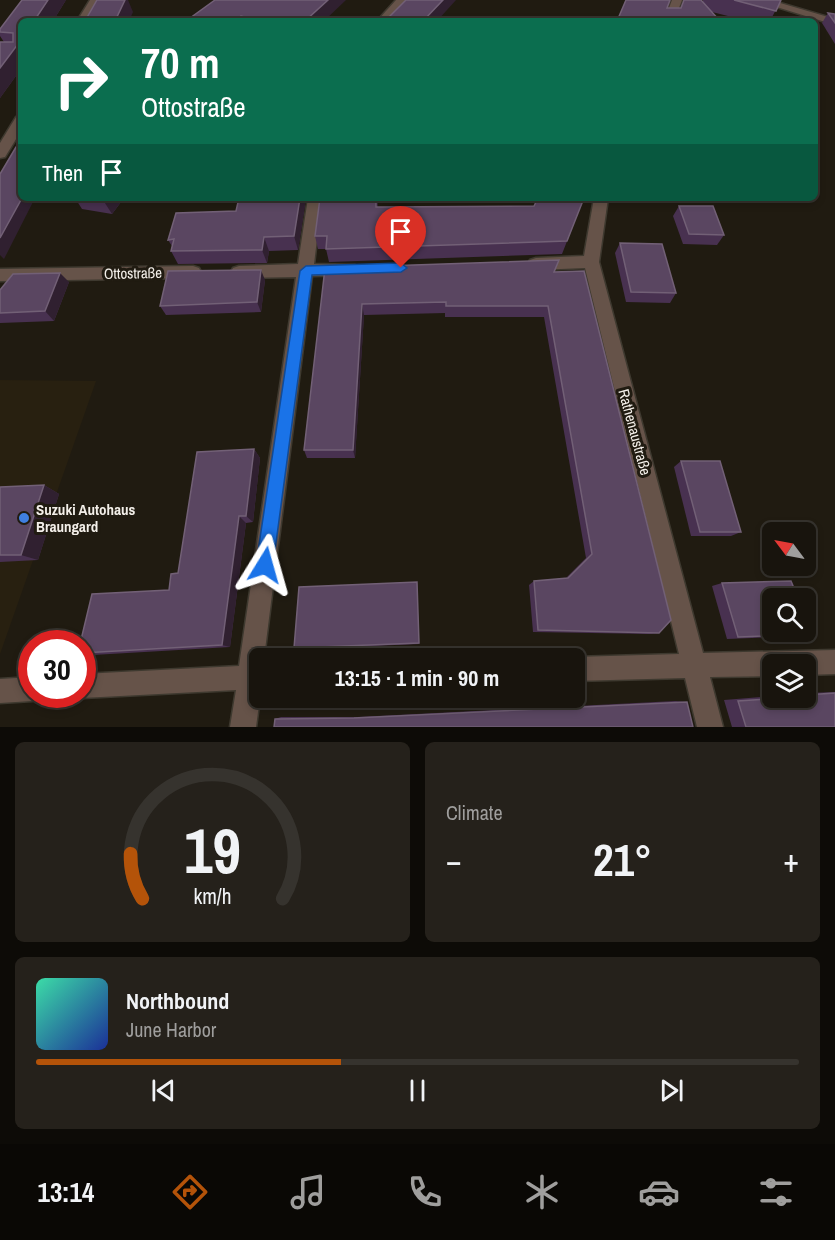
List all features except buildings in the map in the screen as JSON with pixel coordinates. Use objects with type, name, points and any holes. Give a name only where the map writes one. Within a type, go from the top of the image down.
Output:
[{"type":"street","points":[[84,18],[95,0]]},
{"type":"street","points":[[385,18],[402,0]]},
{"type":"street","points":[[670,18],[677,0]]},
{"type":"street","points":[[759,0],[835,22]]},
{"type":"street","points":[[0,154],[18,125]]},
{"type":"street","points":[[258,648],[315,201]]},
{"type":"street","name":"Rathenaustraße","points":[[600,201],[591,262],[696,665],[710,727]]},
{"type":"street","points":[[519,264],[591,262]]},
{"type":"street","name":"Ottostraße","points":[[0,275],[365,269]]},
{"type":"street","points":[[585,669],[835,662]]},
{"type":"street","points":[[96,685],[249,678]]},
{"type":"street","points":[[0,691],[18,690]]},
{"type":"street","points":[[243,727],[249,700]]},
{"type":"shaded area","name":"Suzuki Autohaus Braungard","points":[[0,380],[96,381],[0,654]]},
{"type":"place","name":"Suzuki Autohaus Braungard","points":[[24,518]]},
{"type":"route","points":[[265,565],[306,271],[401,268]]}]
